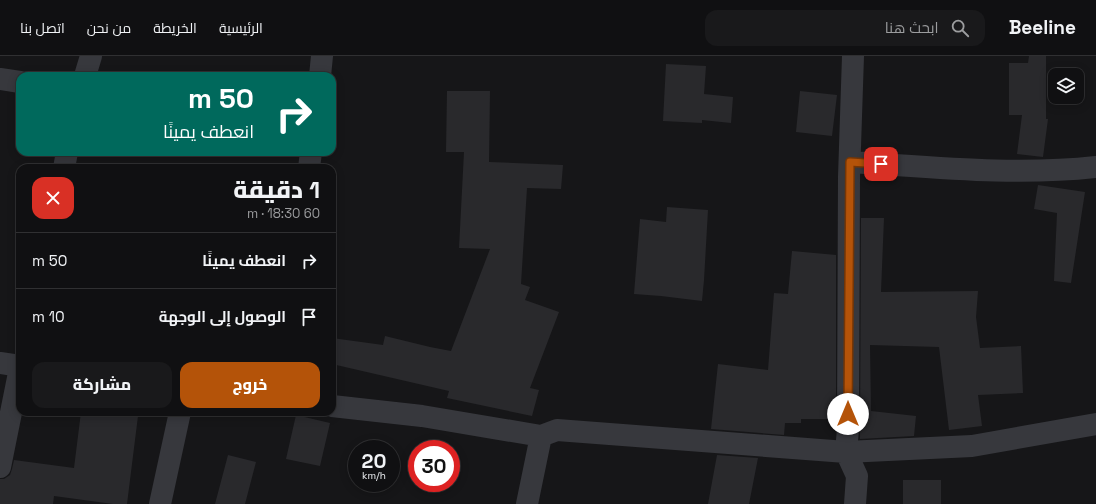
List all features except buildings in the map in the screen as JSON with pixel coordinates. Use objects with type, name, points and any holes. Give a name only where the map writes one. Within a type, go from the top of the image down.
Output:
[{"type":"street","points":[[86,72],[91,56]]},
{"type":"street","points":[[320,72],[322,56]]},
{"type":"street","points":[[853,56],[850,162],[848,429],[846,452],[857,476],[855,504]]},
{"type":"street","points":[[0,79],[16,81]]},
{"type":"street","points":[[850,162],[1005,171],[1079,169],[1096,167]]},
{"type":"street","points":[[0,363],[16,366]]},
{"type":"street","points":[[0,467],[16,387]]},
{"type":"street","points":[[336,406],[422,416],[541,436],[557,430],[846,452],[972,446],[1096,424]]},
{"type":"street","points":[[160,504],[179,416]]},
{"type":"street","points":[[527,504],[541,436]]},
{"type":"route","points":[[848,414],[850,162],[881,164]]}]
